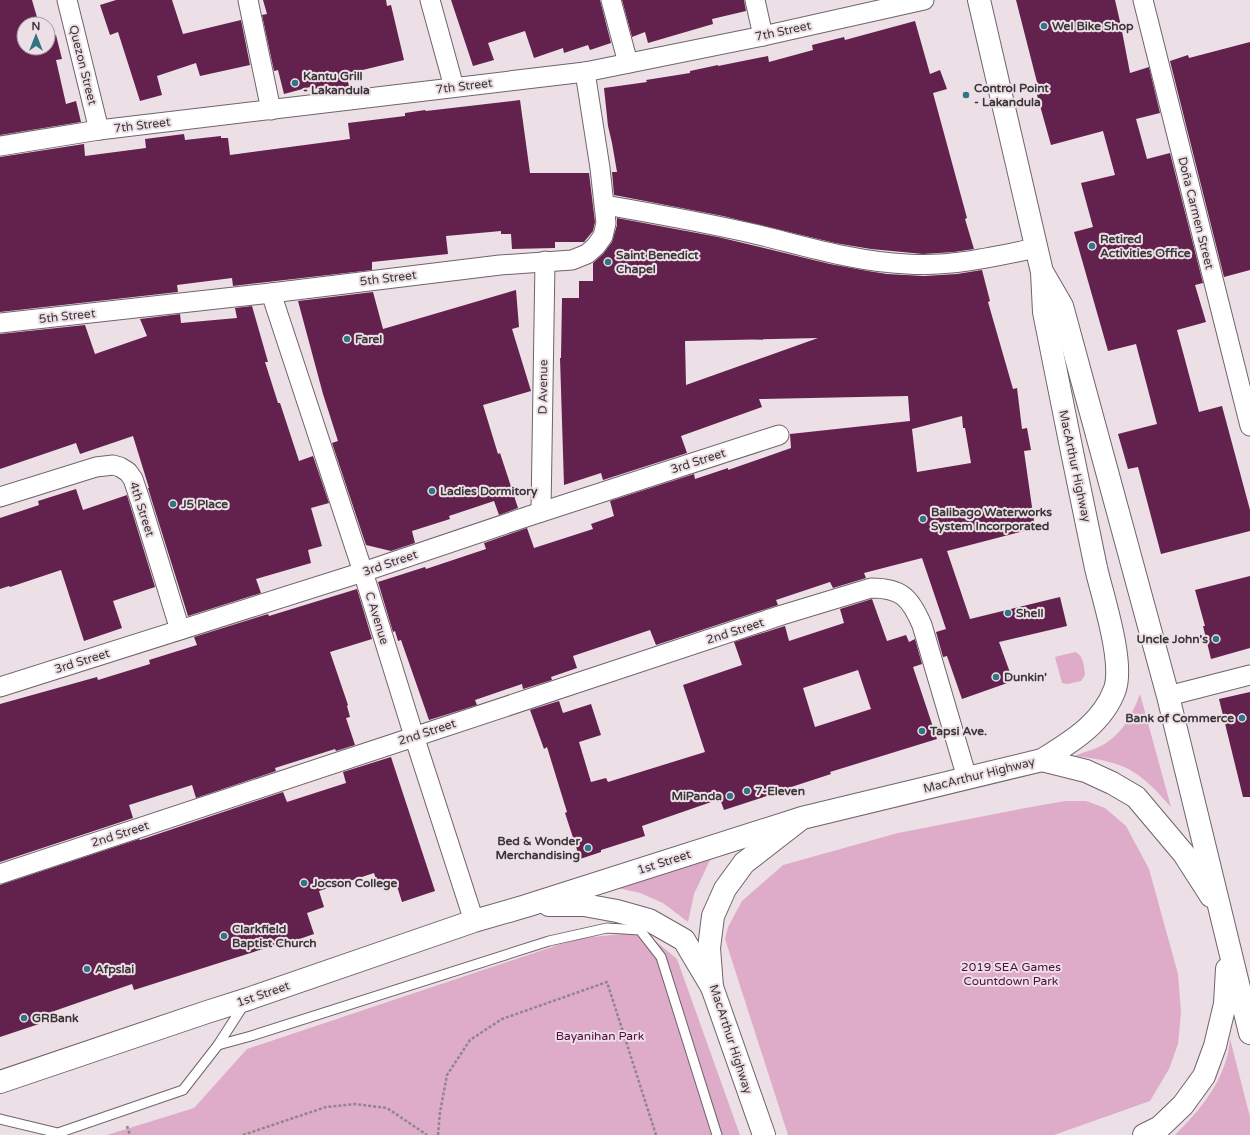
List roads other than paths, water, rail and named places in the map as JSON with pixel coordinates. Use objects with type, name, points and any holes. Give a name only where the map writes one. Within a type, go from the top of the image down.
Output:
[{"type":"main road","name":"MacArthur Highway","points":[[764,1135],[712,987],[709,948],[713,916],[725,890],[744,863],[802,818],[1042,760],[1090,727],[1106,708],[1115,689],[1118,673],[1115,650],[1096,569],[1044,312],[1042,272],[978,0]]},
{"type":"main road","name":"MacArthur Highway","points":[[1042,272],[1062,306],[1168,696],[1250,1033]]},
{"type":"main road","points":[[1042,760],[1086,771],[1112,783],[1136,797],[1184,854],[1220,910]]},
{"type":"main road","name":"1st Street","points":[[0,1082],[474,921],[526,906],[802,818]]},
{"type":"main road","name":"1st Street","points":[[526,906],[584,905],[617,911],[649,920],[684,940],[712,987]]},
{"type":"main road","points":[[1144,1135],[1160,1127],[1183,1104],[1204,1076],[1215,1046],[1225,1004],[1228,946]]},
{"type":"street","name":"Quezon Street","points":[[67,0],[99,130]]},
{"type":"street","points":[[248,0],[271,110]]},
{"type":"street","points":[[430,0],[454,87]]},
{"type":"street","points":[[610,0],[628,63]]},
{"type":"street","points":[[755,0],[763,36]]},
{"type":"street","name":"7th Street","points":[[0,146],[99,130],[585,72],[763,36],[924,0]]},
{"type":"street","name":"Doña Carmen Street","points":[[1143,0],[1250,426]]},
{"type":"street","name":"5th Street","points":[[0,323],[271,293],[493,266],[572,260],[587,254],[596,246],[603,236],[606,223],[600,168],[585,72]]},
{"type":"street","points":[[605,205],[722,226],[839,254],[886,263],[908,265],[936,264],[985,258],[1036,248]]},
{"type":"street","name":"D Avenue","points":[[541,512],[545,261]]},
{"type":"street","name":"C Avenue","points":[[271,293],[363,572],[474,921]]},
{"type":"street","name":"3rd Street","points":[[0,687],[363,572],[780,434]]},
{"type":"street","name":"4th Street","points":[[0,497],[96,467],[113,465],[128,472],[133,479],[140,500],[180,630]]},
{"type":"street","name":"2nd Street","points":[[0,874],[767,620],[871,588],[885,588],[895,591],[906,597],[916,610],[922,624],[967,778]]},
{"type":"street","points":[[1168,696],[1250,676]]},
{"type":"lane","points":[[218,1045],[259,1034],[549,941],[607,928],[640,930],[661,957],[717,1135]]},
{"type":"lane","points":[[0,1119],[55,1134],[183,1090],[218,1045],[248,999]]},
{"type":"place","name":"Wel Bike Shop","points":[[1044,26]]},
{"type":"place","name":"Kantu Grill - Lakandula","points":[[295,83]]},
{"type":"place","name":"Control Point - Lakandula","points":[[966,95]]},
{"type":"place","name":"Retired Activities Office","points":[[1092,246]]},
{"type":"place","name":"Saint Benedict Chapel","points":[[608,262]]},
{"type":"place","name":"Farel","points":[[347,339]]},
{"type":"place","name":"Ladies Dormitory","points":[[432,491]]},
{"type":"place","name":"J5 Place","points":[[173,504]]},
{"type":"place","name":"Balibago Waterworks System Incorporated","points":[[923,519]]},
{"type":"place","name":"Shell","points":[[1008,613]]},
{"type":"place","name":"Uncle John's","points":[[1216,639]]},
{"type":"place","name":"Dunkin'","points":[[996,677]]},
{"type":"place","name":"Bank of Commerce","points":[[1242,718]]},
{"type":"place","name":"Tapsi Ave.","points":[[922,731]]},
{"type":"place","name":"7-Eleven","points":[[747,791]]},
{"type":"place","name":"MiPanda","points":[[730,796]]},
{"type":"place","name":"Bed & Wonder Merchandising","points":[[588,848]]},
{"type":"place","name":"Jocson College","points":[[304,883]]},
{"type":"place","name":"Clarkfield Baptist Church","points":[[224,936]]},
{"type":"place","name":"Afpslai","points":[[87,969]]},
{"type":"place","name":"GRBank","points":[[24,1018]]},
{"type":"park label","name":"2019 SEA Games Countdown Park","points":[[1011,974]]},
{"type":"park label","name":"Bayanihan Park","points":[[600,1036]]}]
